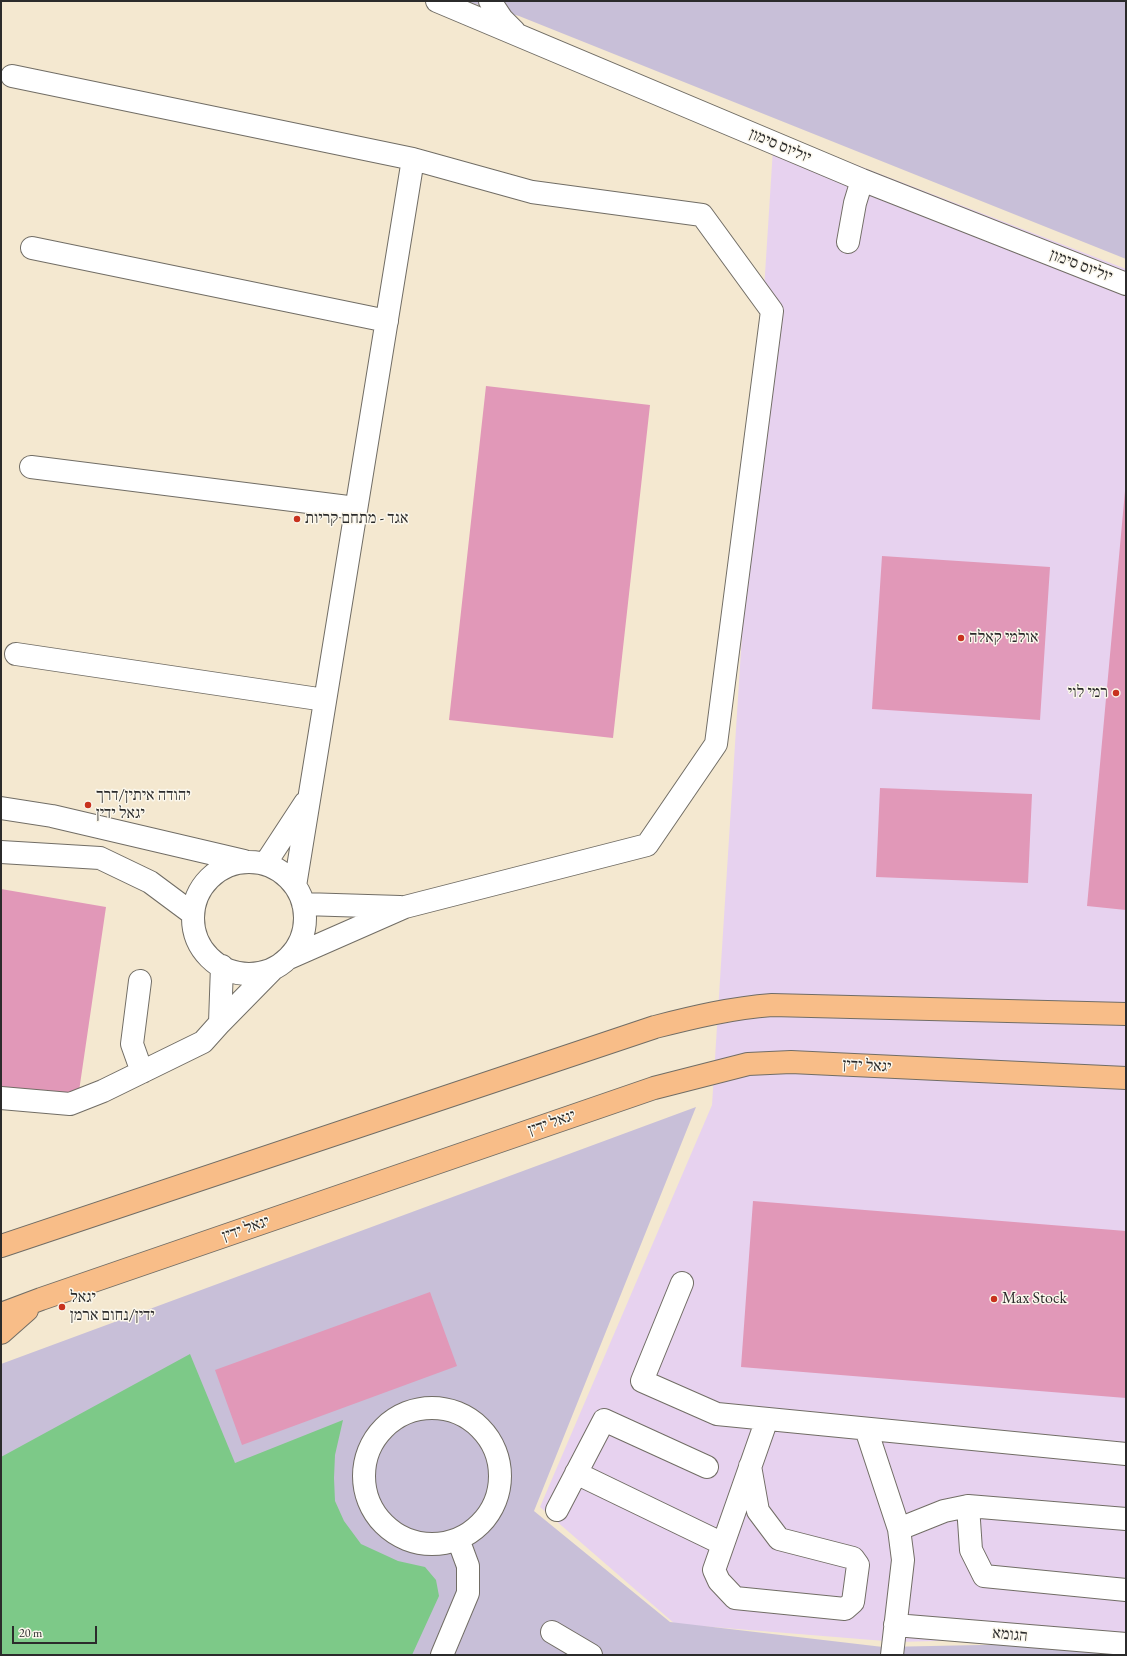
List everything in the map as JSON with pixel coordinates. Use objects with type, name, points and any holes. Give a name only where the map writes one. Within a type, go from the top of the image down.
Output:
[{"type":"main road","points":[[5,1243],[640,1032],[708,1014],[741,1008],[772,1005],[1126,1014]]},
{"type":"main road","name":"יגאל ידין","points":[[1,1314],[654,1088],[748,1064],[791,1062],[1126,1078]]},
{"type":"main road","points":[[1,1333],[11,1322],[41,1299]]},
{"type":"street","name":"יוליוס סימון","points":[[438,1],[862,180],[1126,284]]},
{"type":"street","points":[[490,1],[502,19],[519,36]]},
{"type":"street","points":[[12,76],[413,159],[532,192],[702,215],[772,311],[716,744],[647,845],[405,907],[254,974],[235,972],[217,964],[203,950],[195,933],[193,914],[196,898],[204,884],[216,872],[230,864],[255,862],[309,797]]},
{"type":"street","points":[[1,1098],[70,1104],[103,1091],[203,1042],[300,942],[305,923],[299,895],[309,797],[413,159]]},
{"type":"street","points":[[848,242],[855,203],[862,180]]},
{"type":"street","points":[[32,248],[387,321]]},
{"type":"street","points":[[31,467],[356,508]]},
{"type":"street","points":[[16,654],[325,700]]},
{"type":"street","points":[[1,808],[52,816],[255,862],[282,872],[299,895],[405,907]]},
{"type":"street","points":[[1,852],[100,858],[150,882],[193,914]]},
{"type":"street","points":[[220,1023],[222,966]]},
{"type":"street","points":[[140,981],[132,1044],[142,1072]]},
{"type":"street","points":[[682,1283],[642,1381],[717,1414],[1126,1454]]},
{"type":"street","points":[[431,1407],[457,1412],[475,1423],[490,1439],[495,1449],[500,1476],[495,1501],[491,1511],[477,1528],[458,1539],[437,1544],[416,1543],[406,1540],[388,1529],[380,1521],[368,1502],[365,1492],[363,1471],[368,1450],[372,1441],[386,1424],[405,1412],[431,1407]]},
{"type":"street","points":[[750,1466],[758,1511],[779,1539],[853,1558],[858,1565],[853,1602],[845,1609],[735,1598],[719,1581],[714,1570],[750,1466],[767,1419]]},
{"type":"street","points":[[557,1510],[604,1420],[707,1467]]},
{"type":"street","points":[[866,1429],[899,1528],[903,1560],[892,1655]]},
{"type":"street","points":[[576,1473],[723,1544]]},
{"type":"street","points":[[899,1528],[944,1511],[968,1506],[1126,1519]]},
{"type":"street","points":[[968,1506],[971,1550],[984,1576],[1126,1590]]},
{"type":"street","points":[[442,1655],[468,1593],[468,1566],[458,1539]]},
{"type":"street","name":"הגומא","points":[[895,1625],[1126,1644]]},
{"type":"street","points":[[552,1632],[591,1655]]},
{"type":"shaded area","points":[[464,1],[1126,1],[1126,259],[519,16]]},
{"type":"shaded area","points":[[774,133],[1126,269],[1126,1636],[897,1642],[675,1624],[540,1507],[712,1105]]},
{"type":"shaded area","points":[[696,1107],[534,1511],[670,1622],[883,1647],[1126,1642],[1126,1655],[1,1655],[1,1364]]},
{"type":"green space","points":[[190,1354],[235,1463],[343,1420],[335,1455],[334,1478],[335,1501],[344,1521],[361,1544],[398,1561],[425,1567],[436,1580],[439,1596],[412,1655],[1,1655],[1,1457]]},
{"type":"building","points":[[486,386],[650,405],[613,738],[449,720]]},
{"type":"building","name":"רמי לוי","points":[[1126,491],[1126,910],[1087,906]]},
{"type":"building","name":"אולמי קאלה","points":[[882,556],[1050,567],[1040,720],[872,709]]},
{"type":"building","points":[[880,788],[1032,794],[1028,883],[876,877]]},
{"type":"building","points":[[1,889],[106,907],[78,1098],[1,1087]]},
{"type":"building","points":[[753,1201],[1126,1231],[1126,1398],[741,1367]]},
{"type":"building","points":[[430,1292],[457,1366],[242,1445],[215,1370]]},
{"type":"place","name":"אגד - מתחם קריות","points":[[297,519]]},
{"type":"place","name":"אולמי קאלה","points":[[961,638]]},
{"type":"place","name":"רמי לוי","points":[[1116,693]]},
{"type":"place","name":"יהודה איתין/דרך יגאל ידין","points":[[88,805]]},
{"type":"place","name":"Max Stock","points":[[994,1299]]},
{"type":"place","name":"יגאל ידין/נחום ארמן","points":[[62,1307]]}]
